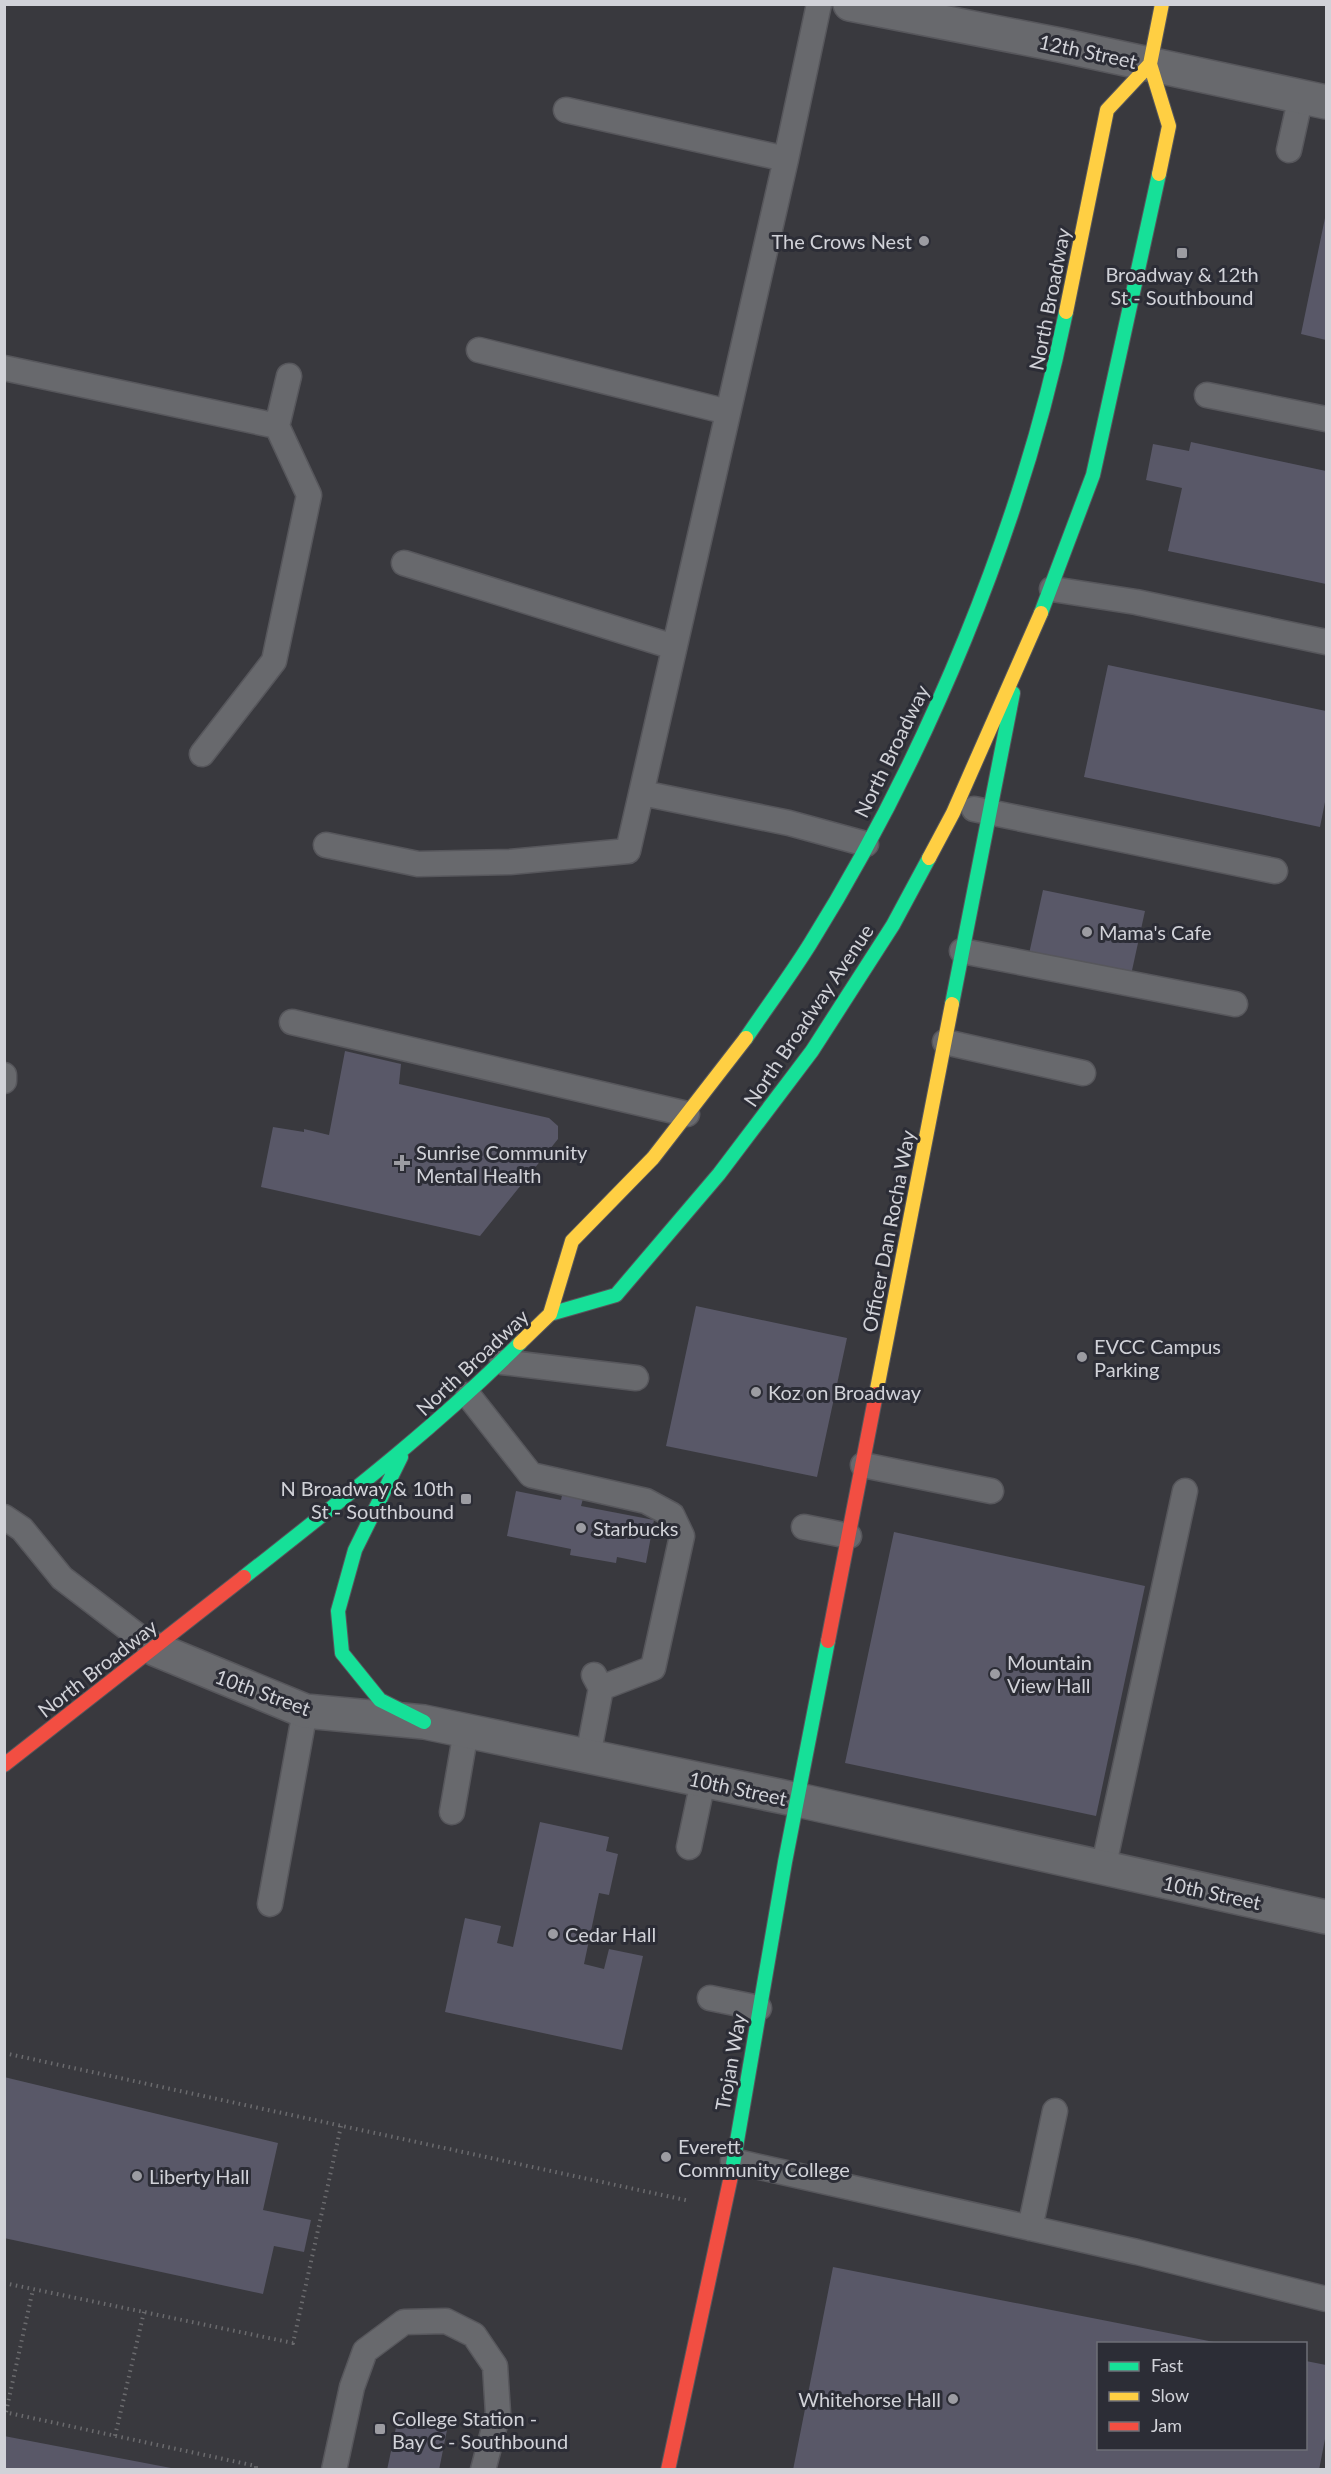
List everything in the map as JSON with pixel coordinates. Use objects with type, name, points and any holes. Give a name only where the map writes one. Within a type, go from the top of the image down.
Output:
[{"type":"main road","points":[[1018,668],[1052,589],[1093,475],[1169,126],[1150,64],[1162,4]]},
{"type":"main road","name":"North Broadway","points":[[4,1765],[155,1649],[212,1600],[405,1449],[468,1395],[550,1314],[572,1241],[653,1158],[745,1040],[810,944],[866,844],[946,683],[1008,523],[1051,384],[1107,110],[1150,64]]},
{"type":"main road","name":"North Broadway Avenue","points":[[550,1314],[616,1294],[719,1174],[812,1051],[893,925],[956,805],[1018,668]]},
{"type":"main road","name":"Officer Dan Rocha Way","points":[[798,1800],[1018,668]]},
{"type":"main road","points":[[405,1449],[355,1550],[338,1611],[342,1653],[380,1700],[424,1722]]},
{"type":"main road","name":"Trojan Way","points":[[668,2469],[725,2209],[759,2008],[798,1800]]},
{"type":"street","name":"12th Street","points":[[850,4],[967,16],[1150,64],[1314,99]]},
{"type":"street","name":"10th Street","points":[[155,1649],[305,1711],[424,1722],[798,1800],[1326,1917]]},
{"type":"lane","points":[[326,845],[418,864],[510,862],[628,851],[786,159],[819,4]]},
{"type":"lane","points":[[1289,150],[1314,99]]},
{"type":"lane","points":[[566,110],[786,159]]},
{"type":"lane","points":[[479,350],[728,412]]},
{"type":"lane","points":[[4,368],[277,426]]},
{"type":"lane","points":[[202,754],[274,661],[309,495],[277,426],[289,376]]},
{"type":"lane","points":[[1207,394],[1326,419]]},
{"type":"lane","points":[[404,563],[674,647]]},
{"type":"lane","points":[[1052,589],[1136,602],[1326,642]]},
{"type":"lane","points":[[642,793],[789,823],[866,844]]},
{"type":"lane","points":[[956,805],[1275,871]]},
{"type":"lane","points":[[962,951],[1234,1004]]},
{"type":"lane","points":[[292,1022],[687,1114]]},
{"type":"lane","points":[[945,1042],[1083,1073]]},
{"type":"lane","points":[[4,1075],[4,1082]]},
{"type":"lane","points":[[502,1362],[636,1378]]},
{"type":"lane","points":[[468,1395],[531,1475],[646,1501],[672,1515],[682,1536],[653,1668],[597,1681],[588,1756]]},
{"type":"lane","points":[[863,1465],[991,1491]]},
{"type":"lane","points":[[1103,1869],[1185,1491]]},
{"type":"lane","points":[[4,1517],[22,1529],[62,1578],[155,1649]]},
{"type":"lane","points":[[804,1527],[849,1536]]},
{"type":"lane","points":[[270,1904],[305,1711]]},
{"type":"lane","points":[[452,1812],[466,1731]]},
{"type":"lane","points":[[689,1847],[703,1781]]},
{"type":"lane","points":[[710,1998],[759,2008]]},
{"type":"lane","points":[[1030,2228],[1055,2111]]},
{"type":"lane","points":[[733,2161],[1030,2228],[1326,2299]]},
{"type":"lane","points":[[334,2469],[352,2387],[365,2351],[404,2322],[446,2321],[474,2335],[495,2366],[498,2413],[483,2469]]},
{"type":"path","points":[[4,2053],[725,2209]]},
{"type":"path","points":[[4,2283],[293,2343],[341,2126]]},
{"type":"path","points":[[33,2289],[5,2412],[256,2466],[256,2469]]},
{"type":"path","points":[[115,2436],[144,2312]]},
{"type":"building","points":[[1326,218],[1326,340],[1301,334]]},
{"type":"building","points":[[1191,442],[1326,471],[1326,584],[1168,551],[1182,488],[1146,480],[1153,444],[1189,451]]},
{"type":"building","points":[[1108,665],[1326,711],[1326,797],[1320,827],[1084,777]]},
{"type":"building","name":"Mama's Cafe","points":[[1043,890],[1145,911],[1131,975],[1029,954]]},
{"type":"building","name":"Sunrise Community Mental Health","points":[[345,1051],[401,1064],[399,1084],[549,1118],[558,1126],[558,1139],[480,1236],[261,1187],[273,1127],[304,1132],[304,1129],[329,1135]]},
{"type":"building","name":"Koz on Broadway","points":[[696,1306],[847,1338],[817,1477],[666,1446]]},
{"type":"building","name":"Starbucks","points":[[516,1491],[561,1500],[563,1491],[584,1495],[581,1506],[654,1520],[646,1563],[617,1557],[616,1563],[570,1555],[571,1549],[507,1536]]},
{"type":"building","name":"Mountain View Hall","points":[[894,1532],[1145,1586],[1096,1816],[845,1763]]},
{"type":"building","name":"Cedar Hall","points":[[540,1822],[609,1837],[606,1851],[618,1854],[609,1895],[599,1893],[584,1964],[604,1969],[609,1949],[643,1956],[622,2050],[445,2012],[465,1918],[501,1926],[497,1943],[513,1947]]},
{"type":"building","name":"Liberty Hall","points":[[4,2077],[278,2143],[263,2210],[311,2220],[304,2252],[274,2246],[263,2294],[4,2238]]},
{"type":"building","name":"Whitehorse Hall","points":[[833,2267],[1214,2342],[1097,2342],[1097,2450],[1307,2450],[1307,2361],[1326,2365],[1326,2434],[1319,2470],[793,2470]]},
{"type":"building","points":[[398,2418],[448,2425],[439,2470],[387,2470]]},
{"type":"building","points":[[4,2436],[171,2468],[170,2470],[4,2470]]},
{"type":"traffic: fast","points":[[1041,613],[1093,475],[1159,174]]},
{"type":"traffic: fast","points":[[746,1038],[802,956],[852,872],[893,797],[930,719],[965,639],[1024,475],[1047,393],[1066,312]]},
{"type":"traffic: fast","points":[[952,1004],[1013,693]]},
{"type":"traffic: fast","points":[[550,1314],[616,1295],[719,1174],[812,1051],[893,925],[929,858]]},
{"type":"traffic: fast","points":[[244,1577],[420,1435],[520,1343]]},
{"type":"traffic: fast","points":[[401,1457],[355,1550],[338,1611],[342,1653],[380,1700],[424,1722]]},
{"type":"traffic: fast","points":[[731,2176],[785,1862],[828,1641]]},
{"type":"traffic: slow","points":[[1159,174],[1169,126],[1150,64],[1162,4]]},
{"type":"traffic: slow","points":[[1066,312],[1107,110],[1150,64]]},
{"type":"traffic: slow","points":[[929,858],[953,813],[1041,613]]},
{"type":"traffic: slow","points":[[876,1394],[952,1004]]},
{"type":"traffic: slow","points":[[520,1343],[550,1314],[572,1241],[653,1158],[746,1038]]},
{"type":"traffic: jam","points":[[828,1641],[876,1394]]},
{"type":"traffic: jam","points":[[4,1765],[244,1577]]},
{"type":"traffic: jam","points":[[668,2470],[731,2176]]},
{"type":"place","name":"The Crows Nest","points":[[924,241]]},
{"type":"place","name":"Broadway & 12th St - Southbound","points":[[1182,253]]},
{"type":"place","name":"Mama's Cafe","points":[[1087,932]]},
{"type":"place","name":"Sunrise Community Mental Health","points":[[402,1163]]},
{"type":"place","name":"EVCC Campus Parking","points":[[1082,1357]]},
{"type":"place","name":"Koz on Broadway","points":[[756,1392]]},
{"type":"place","name":"N Broadway & 10th St - Southbound","points":[[466,1499]]},
{"type":"place","name":"Starbucks","points":[[581,1528]]},
{"type":"place","name":"Mountain View Hall","points":[[995,1674]]},
{"type":"place","name":"Cedar Hall","points":[[553,1934]]},
{"type":"place","name":"Everett Community College","points":[[666,2157]]},
{"type":"place","name":"Liberty Hall","points":[[137,2176]]},
{"type":"place","name":"Whitehorse Hall","points":[[953,2399]]},
{"type":"place","name":"College Station - Bay C - Southbound","points":[[380,2429]]}]
